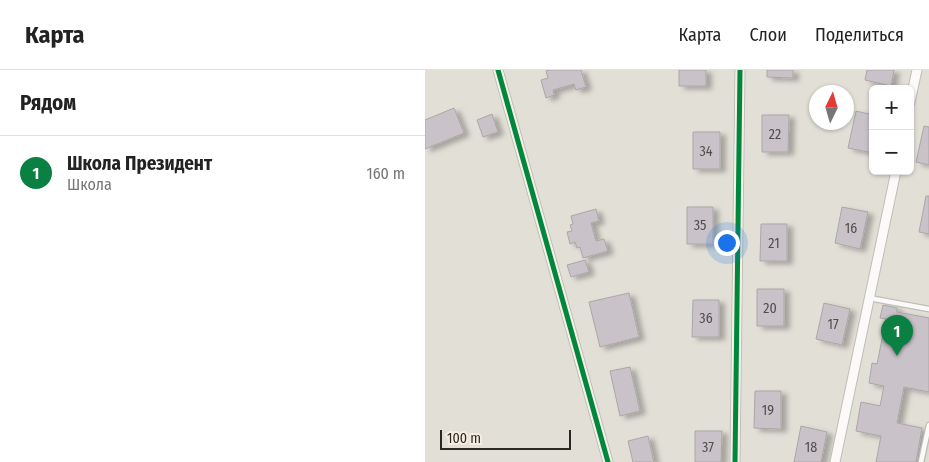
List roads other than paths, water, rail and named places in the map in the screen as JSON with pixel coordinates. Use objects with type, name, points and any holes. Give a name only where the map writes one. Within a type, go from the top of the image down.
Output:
[{"type":"street","points":[[498,70],[608,462]]},
{"type":"street","points":[[735,462],[740,70]]},
{"type":"street","points":[[914,85],[917,70]]},
{"type":"street","points":[[835,462],[895,175]]},
{"type":"lane","points":[[869,298],[929,309]]},
{"type":"lane","points":[[921,462],[929,425]]},
{"type":"place","name":"Школа Президент","points":[[897,356]]}]
